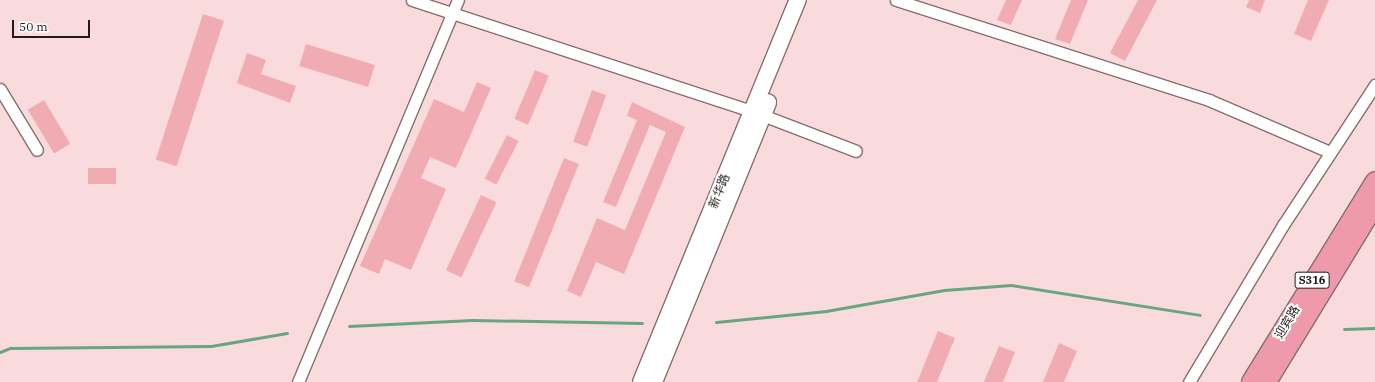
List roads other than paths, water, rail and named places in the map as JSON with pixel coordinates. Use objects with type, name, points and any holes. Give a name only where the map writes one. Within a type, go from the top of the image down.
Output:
[{"type":"main road","name":"新华路","points":[[654,382],[758,113],[798,0]]},
{"type":"main road","name":"新华路","points":[[641,382],[809,0]]},
{"type":"main road","name":"迎宾路","points":[[1252,382],[1375,181]]},
{"type":"main road","name":"迎宾路","points":[[1268,382],[1375,205]]},
{"type":"street","points":[[412,0],[758,113],[856,151]]},
{"type":"street","points":[[298,382],[458,0]]},
{"type":"street","points":[[896,0],[1209,100],[1330,152]]},
{"type":"street","points":[[1189,382],[1330,152],[1375,85]]},
{"type":"street","points":[[0,88],[36,150]]},
{"type":"waterway","points":[[716,322],[826,311],[944,290],[1011,285],[1200,315]]},
{"type":"waterway","points":[[349,326],[472,320],[642,323]]},
{"type":"waterway","points":[[1344,329],[1375,328]]},
{"type":"waterway","points":[[0,352],[10,348],[211,346],[287,333]]}]
